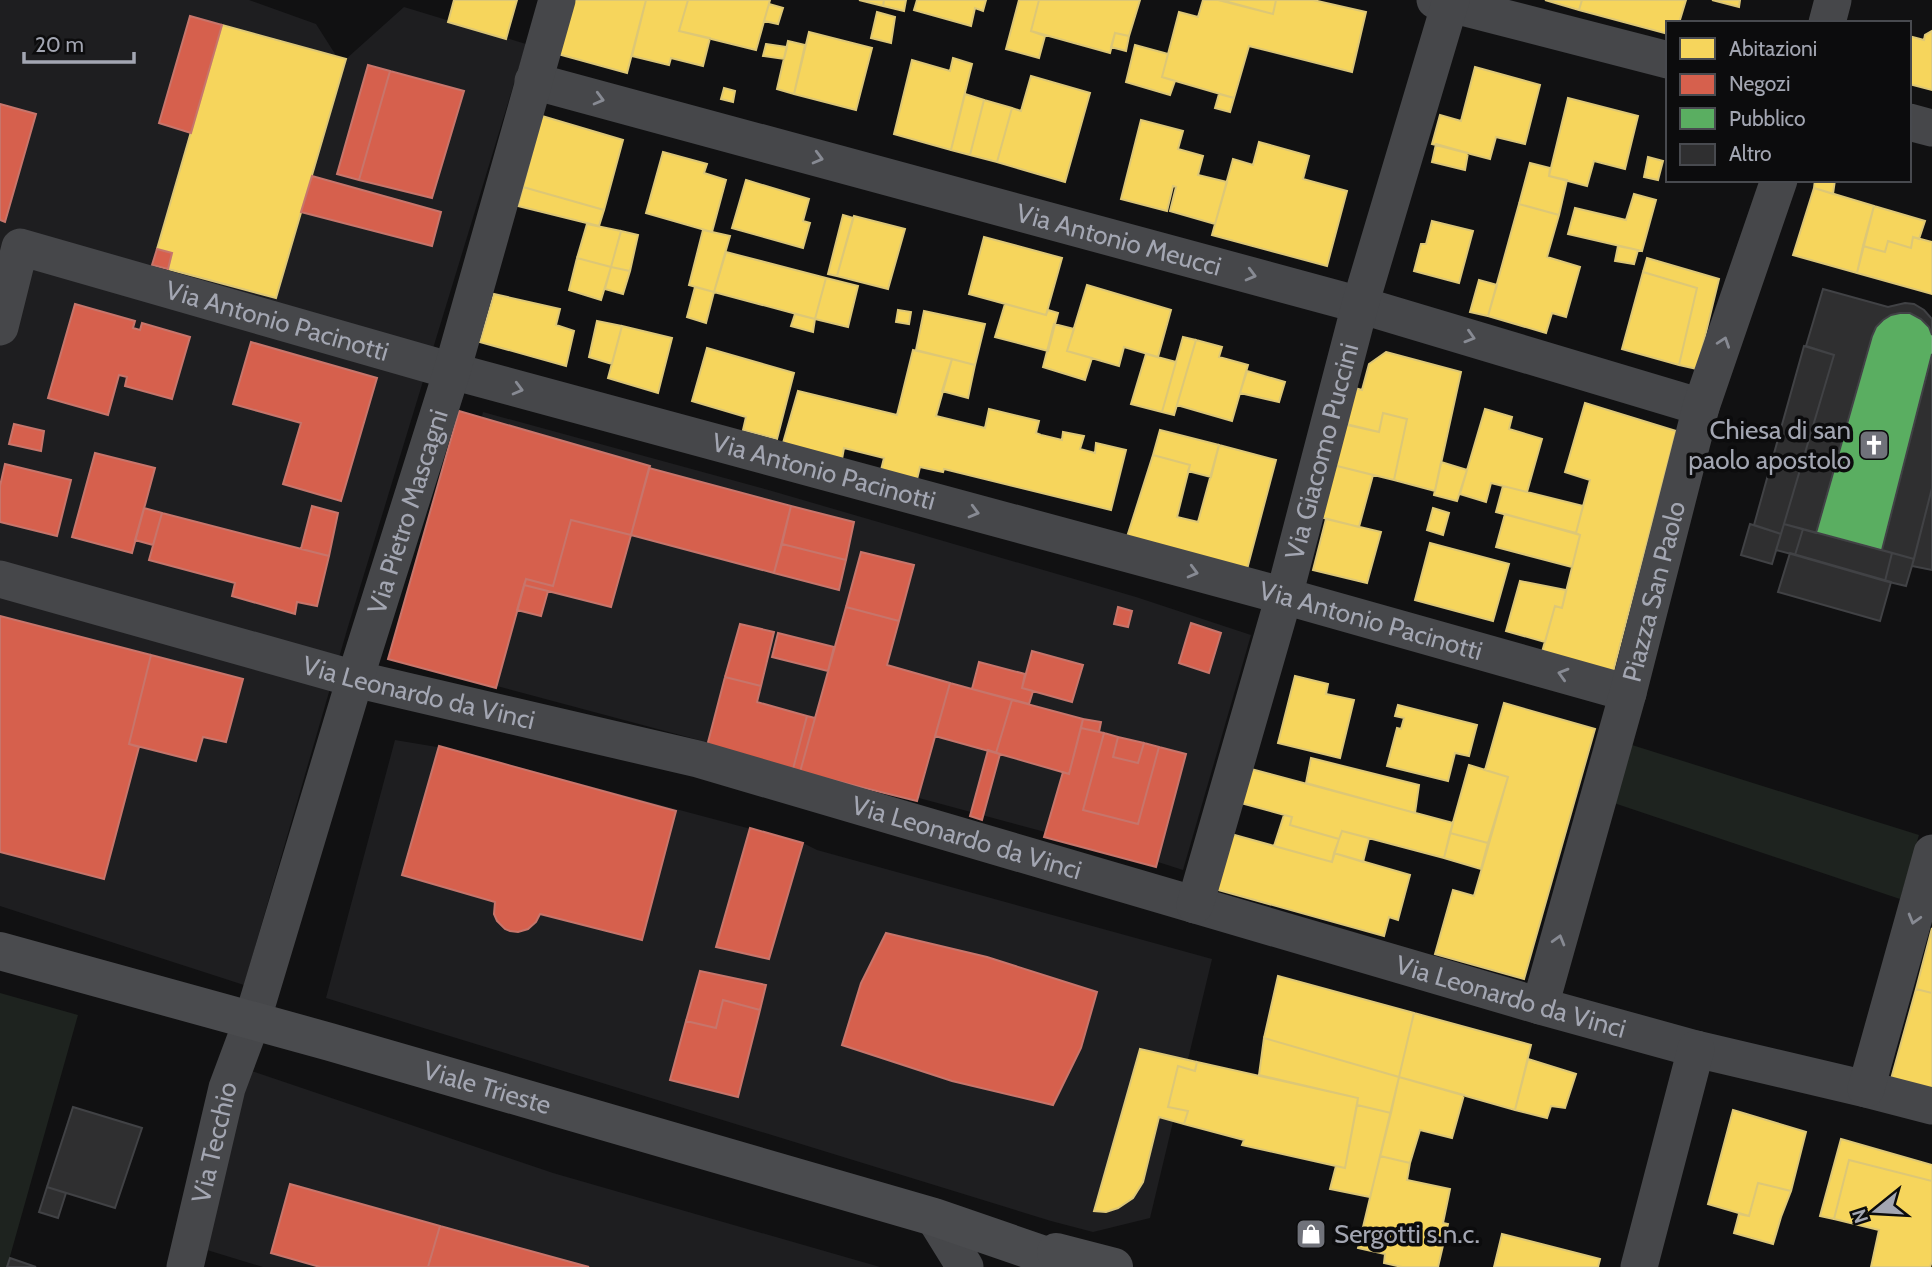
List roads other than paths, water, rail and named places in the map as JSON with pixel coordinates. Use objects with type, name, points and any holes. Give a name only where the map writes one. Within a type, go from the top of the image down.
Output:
[{"type":"main road","name":"Viale Trieste","points":[[0,951],[330,1042],[934,1217],[1079,1267]]},
{"type":"main road","name":"Viale Trieste","points":[[972,1230],[1114,1267]]},
{"type":"street","name":"Via Pietro Mascagni","points":[[252,1021],[355,678],[452,371],[557,0]]},
{"type":"street","points":[[1828,21],[1833,0]]},
{"type":"street","points":[[1445,1],[1666,59]]},
{"type":"street","name":"Via Giacomo Puccini","points":[[1195,905],[1284,596],[1360,304],[1445,1]]},
{"type":"street","name":"Via Antonio Meucci","points":[[533,81],[1360,304],[1702,407]]},
{"type":"street","points":[[1911,123],[1932,128]]},
{"type":"street","name":"Piazza San Paolo","points":[[1540,1006],[1629,693],[1702,407],[1778,182]]},
{"type":"street","name":"Via Antonio Pacinotti","points":[[0,327],[20,247],[452,371],[1284,596],[1629,693]]},
{"type":"street","name":"Via Leonardo da Vinci","points":[[0,579],[355,678],[698,759],[1540,1006],[1696,1049],[1932,1107]]},
{"type":"street","points":[[1866,1089],[1932,853]]},
{"type":"street","name":"Via Tecchio","points":[[185,1267],[227,1088],[252,1021]]},
{"type":"street","points":[[1639,1267],[1696,1049]]},
{"type":"street","points":[[934,1217],[965,1267]]},
{"type":"place","name":"Chiesa di san paolo apostolo","points":[[1874,445]]},
{"type":"place","name":"Sergotti s.n.c.","points":[[1311,1234]]}]
